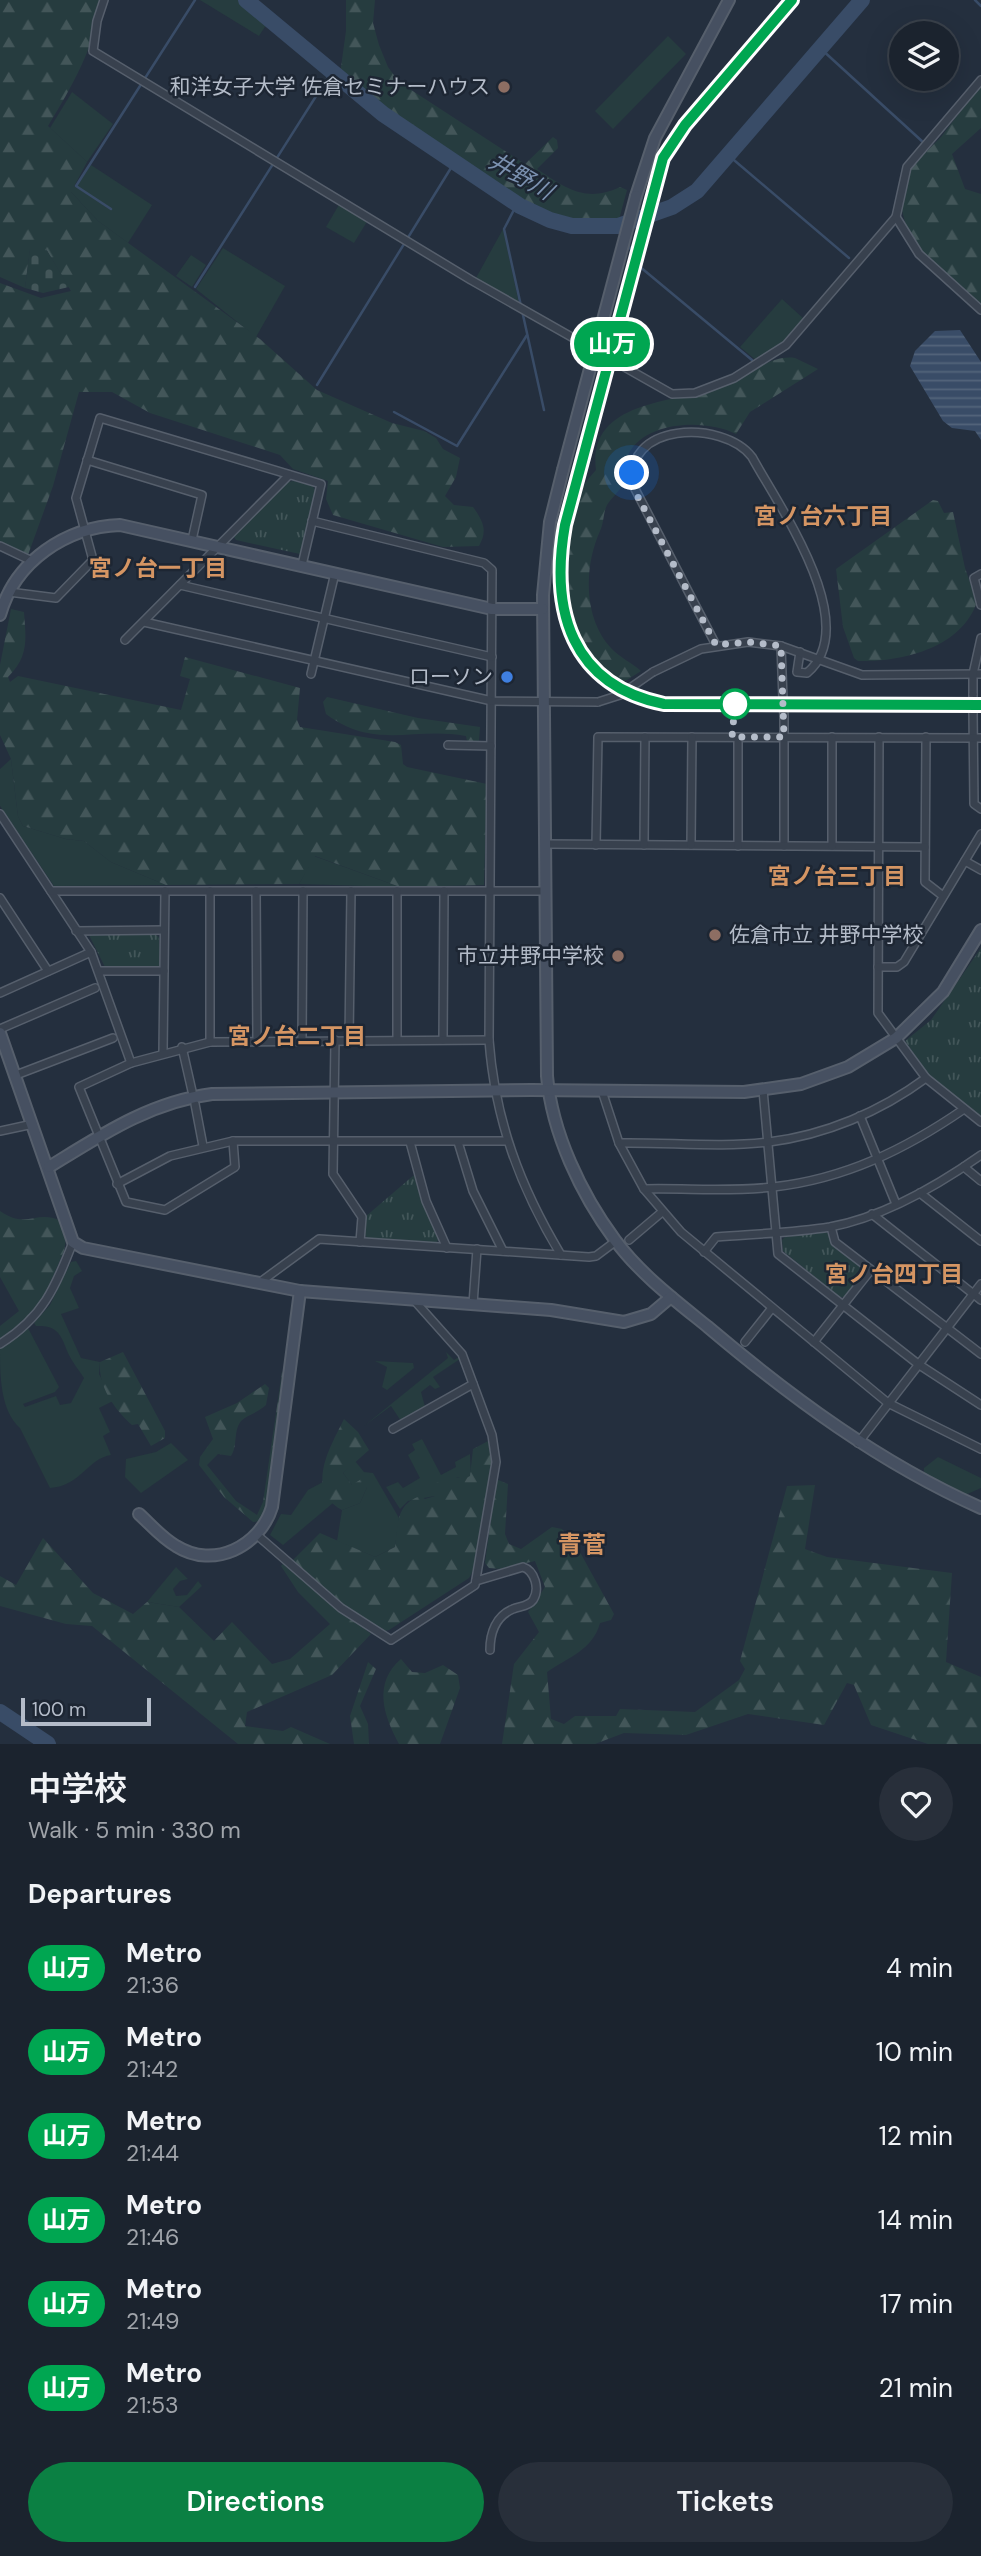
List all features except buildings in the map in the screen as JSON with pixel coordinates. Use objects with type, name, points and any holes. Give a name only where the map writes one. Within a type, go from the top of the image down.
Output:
[{"type":"street","points":[[104,0],[97,21],[93,51],[483,286],[672,394],[695,393],[734,377],[786,345],[896,217],[907,167],[937,135],[981,80]]},
{"type":"street","points":[[729,0],[655,138],[636,196],[563,470],[545,550],[543,609],[548,1090],[560,1132],[581,1183],[616,1241],[671,1297],[858,1443],[981,1507]]},
{"type":"street","points":[[896,217],[919,254],[981,310]]},
{"type":"street","points":[[9,592],[56,598],[93,560],[94,555],[76,498],[100,418],[321,484],[302,565]]},
{"type":"street","points":[[716,645],[634,487],[635,460],[643,447],[660,437],[717,434],[736,442],[752,457],[815,574],[824,597],[826,634],[810,670],[799,674],[796,666],[800,652]]},
{"type":"street","points":[[87,460],[202,495],[192,540]]},
{"type":"street","points":[[125,640],[289,475]]},
{"type":"street","points":[[312,522],[488,564],[492,570],[489,1040],[494,1091],[506,1141],[521,1181],[561,1255]]},
{"type":"street","points":[[0,615],[9,592],[32,561],[60,540],[84,529],[120,525],[492,609],[543,609]]},
{"type":"street","points":[[0,546],[32,561]]},
{"type":"street","points":[[311,674],[335,573]]},
{"type":"street","points":[[981,575],[974,578],[981,605]]},
{"type":"street","points":[[180,585],[492,657]]},
{"type":"street","points":[[144,622],[492,701],[598,702],[620,695],[687,653],[716,645],[748,642],[781,646],[839,669],[874,677],[977,674]]},
{"type":"street","points":[[981,638],[973,695],[977,738],[974,804],[981,809]]},
{"type":"street","points":[[781,646],[784,846]]},
{"type":"street","points":[[596,845],[598,737],[977,738]]},
{"type":"street","points":[[644,845],[645,737]]},
{"type":"street","points":[[691,845],[692,737]]},
{"type":"street","points":[[738,737],[738,846]]},
{"type":"street","points":[[832,737],[832,846]]},
{"type":"street","points":[[879,737],[878,1013],[926,1078],[981,1122]]},
{"type":"street","points":[[926,737],[925,882],[943,896]]},
{"type":"street","points":[[448,746],[491,746]]},
{"type":"street","points":[[0,814],[90,952],[131,1063]]},
{"type":"street","points":[[878,967],[897,967],[904,962],[981,834]]},
{"type":"street","points":[[545,844],[925,847]]},
{"type":"street","points":[[965,861],[981,870]]},
{"type":"street","points":[[51,891],[545,891]]},
{"type":"street","points":[[163,1052],[164,891]]},
{"type":"street","points":[[210,891],[210,1042]]},
{"type":"street","points":[[256,891],[257,1040]]},
{"type":"street","points":[[302,1040],[303,891]]},
{"type":"street","points":[[349,1040],[351,891]]},
{"type":"street","points":[[397,891],[397,1040]]},
{"type":"street","points":[[443,1040],[444,891]]},
{"type":"street","points":[[0,898],[48,971]]},
{"type":"street","points":[[76,931],[164,930]]},
{"type":"street","points":[[49,1167],[131,1118],[193,1096],[230,1092],[763,1090],[830,1075],[865,1058],[896,1038],[943,992],[981,930]]},
{"type":"street","points":[[0,993],[90,952]]},
{"type":"street","points":[[99,971],[164,971]]},
{"type":"street","points":[[0,1344],[28,1323],[46,1304],[73,1242],[0,1031],[95,988]]},
{"type":"street","points":[[16,1075],[113,1038]]},
{"type":"street","points":[[335,1040],[333,1174],[362,1217],[360,1242]]},
{"type":"street","points":[[233,1141],[235,1167],[165,1210],[126,1202],[79,1087],[131,1063],[163,1052],[210,1042],[489,1040]]},
{"type":"street","points":[[182,1047],[192,1091]]},
{"type":"street","points":[[619,1143],[768,1142],[827,1128],[860,1116],[887,1104],[926,1078]]},
{"type":"street","points":[[763,1090],[778,1254],[918,1364],[981,1405]]},
{"type":"street","points":[[602,1091],[619,1143],[644,1189],[662,1212],[704,1252],[888,1403],[981,1449]]},
{"type":"street","points":[[195,1104],[203,1146]]},
{"type":"street","points":[[644,1189],[772,1187],[852,1170],[878,1160],[964,1109]]},
{"type":"street","points":[[860,1116],[896,1204]]},
{"type":"street","points":[[0,1131],[33,1124]]},
{"type":"street","points":[[117,1184],[170,1156],[233,1141],[506,1141]]},
{"type":"street","points":[[410,1142],[426,1201],[447,1248]]},
{"type":"street","points":[[458,1142],[473,1191],[503,1251]]},
{"type":"street","points":[[704,1252],[716,1237],[831,1227],[872,1214],[920,1193],[981,1155]]},
{"type":"street","points":[[964,1167],[981,1181]]},
{"type":"street","points":[[920,1193],[981,1241]]},
{"type":"street","points":[[629,1240],[662,1212]]},
{"type":"street","points":[[872,1214],[981,1300]]},
{"type":"street","points":[[831,1227],[835,1242],[946,1330],[981,1354]]},
{"type":"street","points":[[257,1284],[319,1239],[596,1256],[616,1241]]},
{"type":"street","points":[[73,1242],[97,1252],[300,1291],[551,1310],[624,1322],[651,1314],[671,1297]]},
{"type":"street","points":[[473,1304],[477,1250]]},
{"type":"street","points":[[814,1342],[870,1271]]},
{"type":"street","points":[[858,1443],[981,1284]]},
{"type":"street","points":[[139,1514],[166,1539],[194,1553],[214,1555],[233,1551],[257,1535],[272,1507],[300,1291]]},
{"type":"street","points":[[257,1535],[341,1608],[391,1640],[472,1589],[476,1581],[496,1462],[492,1435],[462,1354],[412,1299]]},
{"type":"street","points":[[744,1342],[772,1308]]},
{"type":"street","points":[[393,1429],[472,1384]]},
{"type":"street","points":[[476,1581],[523,1567],[533,1576],[536,1587],[534,1598],[529,1604],[511,1609],[496,1623],[490,1650]]},
{"type":"green space","points":[[0,0],[100,0],[88,49],[74,81],[48,126],[87,162],[71,192],[98,221],[260,339],[317,390],[392,423],[424,431],[436,438],[443,449],[460,458],[456,477],[445,496],[454,505],[473,507],[484,530],[479,546],[443,547],[333,515],[326,499],[328,481],[293,469],[280,455],[150,413],[112,392],[79,392],[53,486],[28,555],[0,543],[0,283],[41,298],[71,291],[46,249],[30,249],[25,288],[0,277]]},
{"type":"green space","points":[[200,0],[239,0],[268,22],[259,36]]},
{"type":"green space","points":[[346,0],[375,0],[373,23],[379,45],[388,67],[399,82],[525,164],[553,137],[557,140],[558,148],[537,169],[567,188],[587,194],[608,192],[620,187],[627,190],[618,223],[565,221],[520,202],[384,112],[340,74],[346,31]]},
{"type":"green space","points":[[668,36],[686,54],[613,129],[595,111]]},
{"type":"green space","points":[[981,84],[981,128],[952,154],[965,189],[981,194],[981,305],[922,251],[907,229],[901,207],[910,168],[941,137]]},
{"type":"green space","points":[[72,92],[113,124],[87,162],[50,128]]},
{"type":"green space","points":[[91,165],[152,205],[128,243],[98,221],[70,191],[74,186],[111,210],[77,186]]},
{"type":"green space","points":[[340,203],[368,220],[354,243],[326,227]]},
{"type":"green space","points":[[503,229],[519,303],[476,278]]},
{"type":"green space","points":[[30,248],[46,249],[69,287],[43,293],[25,288]]},
{"type":"green space","points":[[223,248],[285,286],[256,337],[196,289]]},
{"type":"green space","points":[[191,255],[206,265],[192,287],[176,276]]},
{"type":"green space","points":[[782,299],[804,319],[783,343],[757,361],[740,347]]},
{"type":"green space","points":[[795,358],[818,369],[750,412],[736,434],[710,426],[678,426],[649,434],[629,453],[623,484],[606,508],[589,575],[591,607],[602,636],[614,651],[641,671],[619,685],[587,655],[576,637],[565,598],[565,555],[575,506],[584,485],[596,470],[597,447],[606,429],[620,417],[639,408],[721,387],[766,363]]},
{"type":"green space","points":[[288,482],[313,486],[315,491],[300,554],[236,540],[234,537]]},
{"type":"green space","points":[[933,500],[938,501],[944,513],[953,512],[965,568],[977,602],[958,631],[928,649],[893,659],[858,661],[854,658],[843,627],[836,569]]},
{"type":"green space","points":[[11,609],[24,612],[25,647],[20,662],[8,677],[10,682],[18,676],[181,710],[190,679],[180,676],[185,657],[300,688],[297,720],[300,727],[395,742],[401,745],[403,764],[407,767],[487,784],[484,885],[400,887],[315,856],[299,884],[166,885],[111,862],[84,841],[66,839],[23,826],[18,816],[11,759],[0,735],[0,665]]},
{"type":"green space","points":[[327,697],[418,718],[480,727],[479,741],[467,741],[466,736],[447,734],[378,735],[362,732],[326,714],[323,702]]},
{"type":"green space","points":[[11,759],[18,816],[23,826],[66,839],[84,841],[111,862],[166,885],[54,886],[0,806],[0,769]]},
{"type":"green space","points":[[314,856],[400,887],[299,884]]},
{"type":"green space","points":[[89,935],[156,935],[159,937],[161,964],[157,968],[105,967]]},
{"type":"green space","points":[[981,948],[981,1116],[929,1075],[905,1041],[931,1020]]},
{"type":"green space","points":[[414,1175],[439,1239],[436,1243],[368,1239],[365,1235],[365,1217]]},
{"type":"green space","points":[[0,1211],[17,1219],[45,1217],[61,1221],[66,1239],[64,1251],[42,1302],[36,1311],[0,1339],[0,1326],[19,1311],[0,1277]]},
{"type":"green space","points":[[824,1231],[829,1234],[831,1245],[863,1269],[864,1275],[845,1297],[840,1297],[783,1251],[782,1240],[785,1237]]},
{"type":"green space","points":[[76,1261],[82,1271],[74,1276],[70,1288],[79,1308],[61,1314],[81,1358],[100,1362],[99,1374],[113,1401],[99,1408],[110,1432],[103,1436],[111,1455],[103,1457],[69,1483],[50,1488],[20,1428],[8,1412],[1,1380],[0,1348],[28,1328],[59,1387],[55,1392],[23,1404],[25,1407],[56,1396],[60,1405],[71,1403],[84,1378],[71,1360],[58,1332],[49,1327],[36,1326],[34,1323],[50,1305],[71,1262]]},
{"type":"green space","points":[[123,1352],[165,1431],[165,1438],[151,1446],[138,1424],[132,1425],[113,1404],[102,1380],[100,1362]]},
{"type":"green space","points":[[446,1352],[454,1360],[459,1357],[460,1359],[433,1377],[440,1387],[435,1389],[430,1385],[421,1392],[425,1407],[401,1421],[391,1406],[364,1426],[448,1358]]},
{"type":"green space","points":[[375,1361],[413,1363],[414,1368],[387,1390],[382,1387],[387,1367]]},
{"type":"green space","points":[[286,1370],[267,1506],[261,1521],[253,1522],[224,1497],[199,1465],[200,1457],[213,1439],[205,1417],[237,1403],[265,1384],[269,1388],[266,1405],[241,1421],[231,1456],[218,1454],[207,1465],[236,1501],[257,1515],[263,1502],[282,1372]]},
{"type":"green space","points":[[344,1419],[358,1432],[369,1450],[343,1473],[352,1485],[366,1476],[367,1487],[360,1503],[342,1510],[324,1491],[323,1479],[328,1454]]},
{"type":"green space","points":[[422,1439],[441,1475],[456,1467],[455,1462],[470,1454],[471,1476],[464,1480],[457,1477],[435,1496],[408,1501],[400,1509],[386,1487],[398,1482],[403,1488],[420,1478],[408,1455],[415,1450],[412,1444]]},
{"type":"green space","points":[[490,1440],[492,1461],[473,1571],[469,1578],[389,1630],[385,1631],[343,1606],[293,1560],[320,1533],[375,1557],[395,1547],[398,1523],[406,1504],[420,1496],[425,1499],[435,1496],[436,1483],[440,1481],[470,1476],[473,1449]]},
{"type":"green space","points":[[171,1443],[188,1460],[141,1493],[125,1477],[126,1459],[156,1452]]},
{"type":"green space","points":[[938,1457],[981,1478],[981,1488],[965,1495],[924,1473],[924,1468]]},
{"type":"green space","points":[[355,1461],[364,1472],[373,1473],[399,1518],[395,1547],[375,1557],[337,1541],[342,1510],[360,1503],[367,1487],[352,1485],[343,1473]]},
{"type":"green space","points":[[496,1479],[508,1484],[505,1534],[509,1544],[521,1549],[552,1527],[562,1529],[581,1554],[614,1614],[611,1620],[600,1623],[592,1640],[585,1647],[547,1672],[551,1719],[564,1724],[575,1716],[616,1716],[620,1709],[695,1712],[739,1680],[745,1669],[740,1661],[787,1486],[815,1485],[805,1549],[827,1557],[952,1573],[946,1662],[981,1677],[981,1744],[928,1744],[871,1725],[854,1685],[847,1683],[824,1725],[748,1714],[686,1735],[624,1733],[595,1744],[502,1744],[514,1664],[539,1632],[528,1612],[545,1587],[535,1561],[501,1569],[489,1568],[485,1563]]},
{"type":"green space","points":[[323,1482],[333,1503],[283,1545],[270,1535],[281,1514],[291,1515],[308,1490]]},
{"type":"green space","points":[[43,1538],[93,1593],[133,1614],[147,1602],[179,1607],[214,1641],[232,1622],[272,1664],[290,1659],[330,1624],[298,1592],[281,1566],[283,1564],[289,1568],[371,1634],[332,1675],[247,1712],[245,1726],[283,1731],[291,1727],[330,1744],[238,1744],[92,1626],[66,1624],[0,1606],[0,1576],[16,1585]]},
{"type":"green space","points":[[176,1567],[188,1579],[180,1581],[173,1589],[176,1596],[187,1595],[198,1581],[202,1586],[179,1607],[147,1602]]},
{"type":"green space","points":[[401,1659],[412,1672],[425,1673],[443,1665],[458,1675],[460,1688],[440,1744],[399,1744],[393,1733],[385,1711],[384,1689],[392,1668]]},
{"type":"green space","points":[[368,1662],[376,1669],[360,1706],[368,1724],[369,1744],[354,1744],[350,1716]]},
{"type":"water","points":[[960,330],[981,362],[981,440],[975,431],[952,428],[943,421],[910,366],[915,351],[935,331]]},
{"type":"waterway","points":[[111,209],[76,186],[195,0]]},
{"type":"waterway","name":"井野川","points":[[246,0],[383,114],[520,206],[550,220],[572,226],[618,226],[672,207],[697,191],[862,0]]},
{"type":"waterway","points":[[975,0],[981,6]]},
{"type":"waterway","points":[[820,48],[924,143]]},
{"type":"waterway","points":[[195,287],[332,71]]},
{"type":"waterway","points":[[728,155],[849,258]]},
{"type":"waterway","points":[[317,385],[454,163]]},
{"type":"waterway","points":[[517,204],[504,229],[544,410]]},
{"type":"waterway","points":[[628,244],[639,266],[752,360]]},
{"type":"waterway","points":[[394,412],[457,446],[527,335]]},
{"type":"waterway","points":[[0,1712],[48,1744]]},
{"type":"tram line","points":[[792,0],[685,125],[663,158],[565,525],[561,556],[565,614],[574,639],[587,661],[607,680],[632,694],[664,704],[981,705]]},
{"type":"metro line","name":"山万","points":[[792,0],[685,125],[663,158],[565,525],[560,552],[561,605],[573,640],[589,664],[611,684],[637,699],[664,704],[981,705]]},
{"type":"place","name":"和洋女子大学 佐倉セミナーハウス","points":[[504,87]]},
{"type":"place","name":"ローソン","points":[[507,677]]},
{"type":"place","name":"佐倉市立 井野中学校","points":[[715,935]]},
{"type":"place","name":"市立井野中学校","points":[[618,956]]},
{"type":"district","name":"宮ノ台六丁目","points":[[823,516]]},
{"type":"district","name":"宮ノ台一丁目","points":[[158,568]]},
{"type":"district","name":"宮ノ台三丁目","points":[[837,876]]},
{"type":"district","name":"宮ノ台二丁目","points":[[297,1036]]},
{"type":"district","name":"宮ノ台四丁目","points":[[894,1274]]},
{"type":"district","name":"青菅","points":[[582,1544]]},
{"type":"route","points":[[632,473],[638,497],[716,645],[748,642],[781,646],[784,737],[732,737],[735,704]]}]
